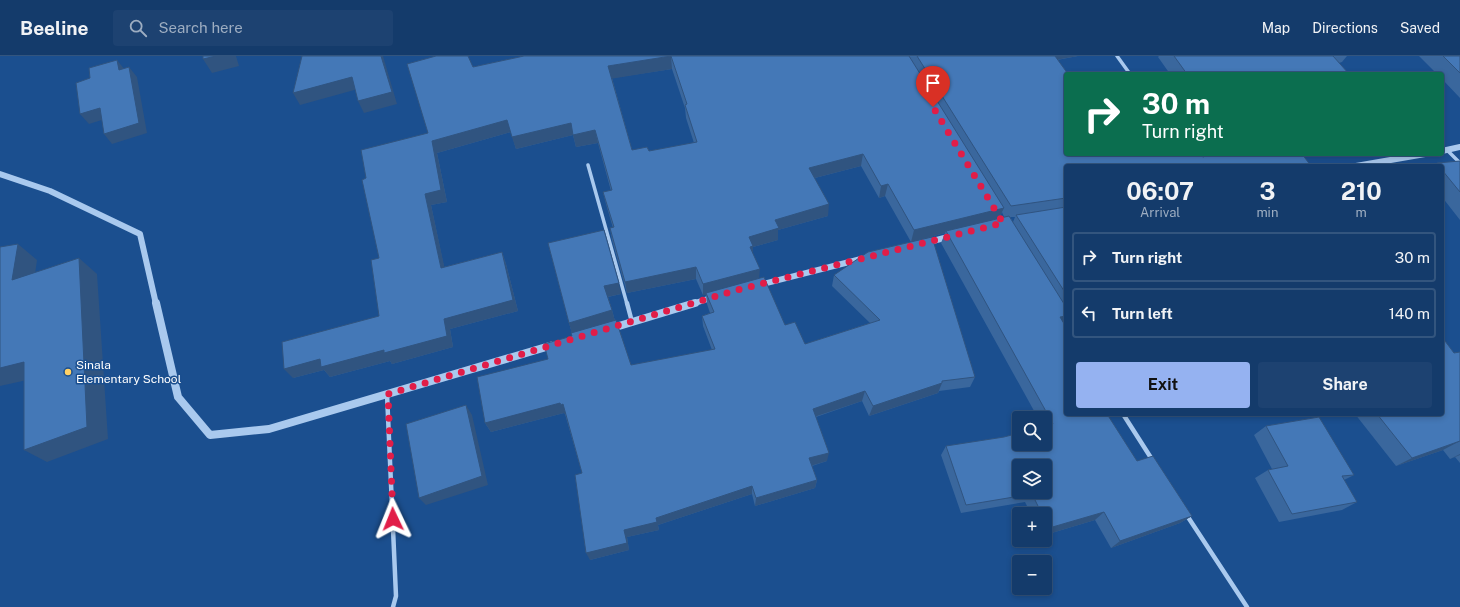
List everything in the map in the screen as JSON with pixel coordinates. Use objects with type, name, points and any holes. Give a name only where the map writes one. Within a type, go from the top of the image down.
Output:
[{"type":"street","points":[[1117,56],[1129,72]]},
{"type":"street","points":[[1444,151],[1460,147]]},
{"type":"street","points":[[1444,151],[1460,163]]},
{"type":"street","points":[[1368,164],[1414,156]]},
{"type":"street","points":[[588,165],[632,322]]},
{"type":"street","points":[[0,174],[50,191],[140,234],[178,398],[210,435],[269,429],[564,342]]},
{"type":"street","points":[[919,244],[957,234]]},
{"type":"street","points":[[752,286],[874,256]]},
{"type":"street","points":[[602,331],[722,295]]},
{"type":"street","points":[[388,394],[396,596],[393,607]]},
{"type":"street","points":[[1124,416],[1157,468]]},
{"type":"street","points":[[1182,508],[1247,607]]},
{"type":"building","points":[[203,56],[216,56],[203,59]]},
{"type":"building","points":[[302,56],[381,56],[392,92],[358,101],[352,77],[293,93]]},
{"type":"building","points":[[436,56],[468,56],[473,67],[524,56],[671,56],[909,56],[1004,208],[914,230],[888,184],[881,186],[863,154],[809,168],[829,204],[775,220],[779,228],[749,237],[753,246],[750,247],[760,269],[703,284],[696,267],[625,282],[610,228],[614,227],[603,192],[612,190],[595,130],[573,135],[571,123],[512,137],[507,120],[432,141],[441,190],[425,194],[441,268],[502,252],[513,300],[444,319],[447,336],[384,353],[384,350],[321,367],[320,359],[284,369],[282,342],[379,316],[371,260],[379,258],[362,180],[366,178],[361,150],[428,133],[407,64]],"holes":[[[671,56],[687,104],[685,105],[697,142],[649,151],[647,147],[632,150],[608,66]]]},
{"type":"building","points":[[917,56],[1055,56],[1067,72],[1064,72],[1064,156],[1304,156],[1310,164],[1064,164],[1064,198],[1011,206]]},
{"type":"building","points":[[1174,56],[1333,56],[1347,72],[1186,72]]},
{"type":"building","points":[[1443,56],[1460,56],[1460,73]]},
{"type":"building","points":[[117,60],[119,70],[129,67],[139,123],[104,134],[100,108],[80,114],[76,83],[90,78],[89,68]]},
{"type":"building","points":[[1460,161],[1460,192],[1444,172],[1444,164],[1437,163]]},
{"type":"building","points":[[1064,207],[1064,291],[1016,215]]},
{"type":"building","points":[[1009,216],[1064,304],[1064,316],[1060,317],[1064,324],[1064,416],[1108,416],[1137,461],[1153,456],[1192,516],[1120,541],[1104,512],[1052,527],[1052,507],[1038,507],[1034,499],[1052,499],[1052,459],[1012,459],[1012,497],[966,505],[946,446],[1012,435],[1012,451],[1052,451],[1052,411],[1046,411],[946,231]]},
{"type":"building","points":[[604,230],[619,283],[604,286],[612,310],[569,323],[548,243]]},
{"type":"building","points":[[932,237],[975,377],[942,381],[942,383],[873,406],[865,391],[813,409],[829,453],[809,458],[817,480],[756,498],[752,486],[656,518],[657,522],[624,530],[627,543],[586,553],[575,475],[582,473],[563,404],[561,405],[560,403],[485,423],[477,377],[548,359],[544,344],[572,336],[571,333],[616,320],[631,365],[715,349],[702,316],[714,312],[706,293],[764,277],[785,325],[795,322],[805,344],[880,320],[834,275],[868,252]]},
{"type":"building","points":[[18,244],[12,280],[79,258],[87,427],[24,450],[24,362],[0,368],[0,247]]},
{"type":"building","points":[[1444,340],[1454,353],[1460,352],[1460,441],[1412,458],[1379,416],[1444,416]]},
{"type":"building","points":[[466,405],[482,476],[419,498],[406,424]]},
{"type":"building","points":[[1319,417],[1354,475],[1342,476],[1357,502],[1292,514],[1268,470],[1288,466],[1266,426]]},
{"type":"place","name":"Sinala Elementary School","points":[[68,372]]},
{"type":"route","points":[[393,519],[388,394],[737,290],[1003,223],[933,107]]}]
